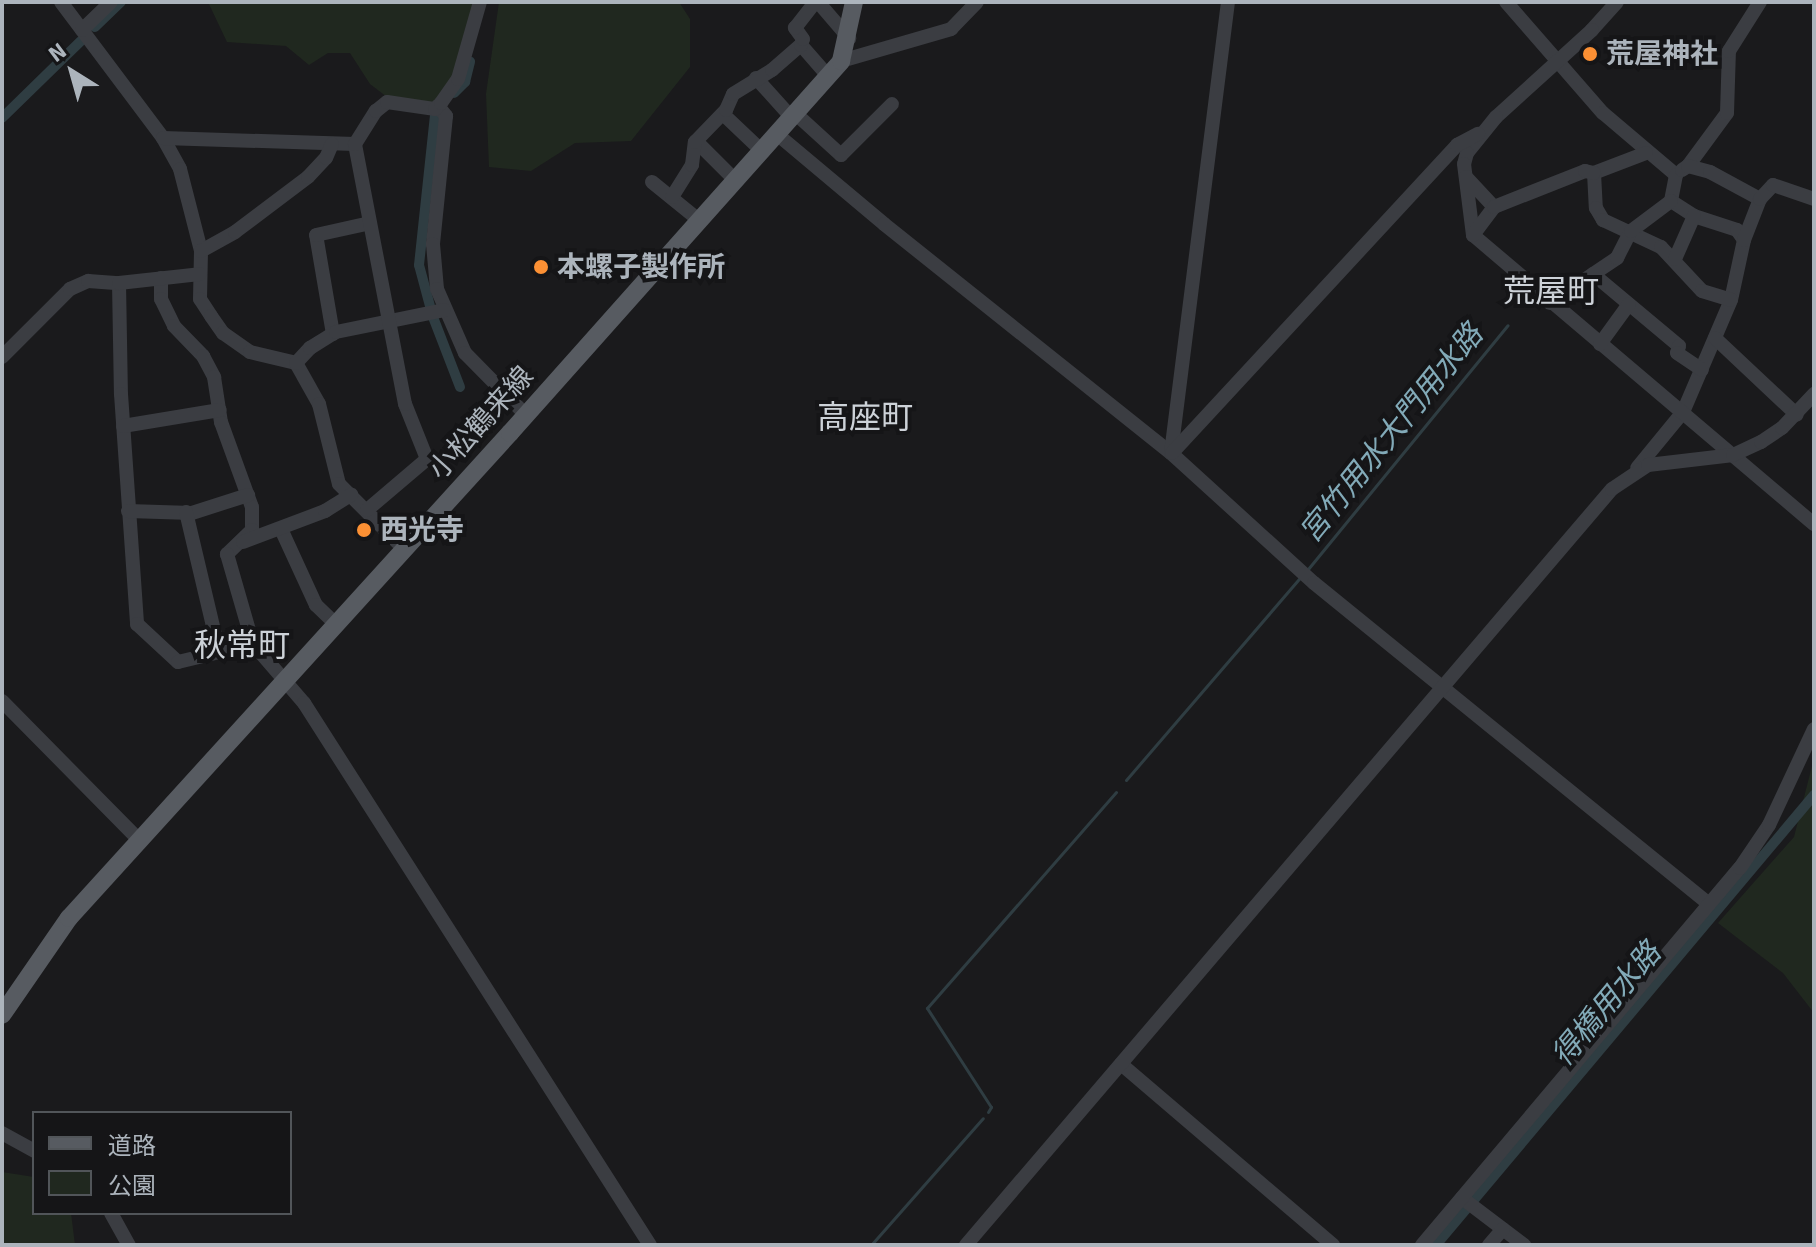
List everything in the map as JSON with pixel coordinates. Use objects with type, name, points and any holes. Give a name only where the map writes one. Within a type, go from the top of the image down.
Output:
[{"type":"main road","name":"小松鶴来線","points":[[2,1015],[69,918],[763,152],[841,61],[849,38],[854,2]]},
{"type":"street","points":[[61,2],[163,138],[180,169],[201,251],[200,299],[223,333],[250,352],[296,363],[319,404],[339,484],[404,549]]},
{"type":"street","points":[[82,30],[111,2]]},
{"type":"street","points":[[367,510],[427,459],[405,404],[355,144],[376,111],[387,102],[435,109],[438,106],[458,79],[480,2]]},
{"type":"street","points":[[672,197],[692,165],[696,141],[723,114],[733,94],[801,45],[803,39],[795,28],[816,2],[849,38]]},
{"type":"street","points":[[841,61],[951,29],[977,2]]},
{"type":"street","points":[[1171,453],[1228,2]]},
{"type":"street","points":[[1506,2],[1603,113],[1646,153],[1682,170],[1710,172],[1760,199]]},
{"type":"street","points":[[1617,2],[1482,131],[1467,153],[1466,177],[1473,235],[1814,524]]},
{"type":"street","points":[[1550,303],[1617,258],[1631,231],[1671,201],[1682,170],[1727,113],[1729,51],[1760,2]]},
{"type":"street","points":[[801,45],[828,76]]},
{"type":"street","points":[[756,78],[794,116],[841,155],[892,104]]},
{"type":"street","points":[[438,106],[446,116],[433,244],[437,289],[465,353],[526,415]]},
{"type":"street","points":[[723,114],[763,152]]},
{"type":"street","points":[[1171,453],[1457,145],[1482,131]]},
{"type":"street","points":[[778,135],[1171,453],[1314,583],[1709,904]]},
{"type":"street","points":[[163,138],[355,144]]},
{"type":"street","points":[[696,141],[736,181]]},
{"type":"street","points":[[201,251],[235,232],[308,177],[326,158],[332,144]]},
{"type":"street","points":[[1473,235],[1494,207],[1585,171],[1594,173],[1646,153]]},
{"type":"street","points":[[1594,173],[1593,192],[1603,220],[1631,231],[1675,259],[1702,291],[1731,300]]},
{"type":"street","points":[[1466,177],[1494,207]]},
{"type":"street","points":[[652,182],[700,221]]},
{"type":"street","points":[[1633,473],[1683,412],[1731,300],[1744,240],[1760,199],[1773,185],[1814,199]]},
{"type":"street","points":[[1671,201],[1694,216],[1737,230],[1744,240]]},
{"type":"street","points":[[1675,259],[1694,216]]},
{"type":"street","points":[[333,334],[316,235],[370,223]]},
{"type":"street","points":[[2,357],[70,289],[88,281],[119,283],[200,274]]},
{"type":"street","points":[[1593,274],[1679,346],[1677,353],[1702,370]]},
{"type":"street","points":[[161,278],[161,299],[174,326],[203,356],[214,377],[221,422],[248,495],[252,530],[227,554],[253,644],[285,679],[650,1245]]},
{"type":"street","points":[[119,283],[123,426],[137,624],[178,662],[253,644]]},
{"type":"street","points":[[1600,344],[1629,304]]},
{"type":"street","points":[[296,363],[333,334],[444,310]]},
{"type":"street","points":[[1715,338],[1797,415]]},
{"type":"street","points":[[966,1245],[1612,489],[1648,465],[1733,455],[1761,442],[1797,415],[1814,394]]},
{"type":"street","points":[[123,426],[220,410]]},
{"type":"street","points":[[128,511],[186,512],[248,495]]},
{"type":"street","points":[[239,543],[281,529],[351,495]]},
{"type":"street","points":[[186,512],[219,652]]},
{"type":"street","points":[[281,529],[316,605],[336,624]]},
{"type":"street","points":[[2,701],[140,841]]},
{"type":"street","points":[[1422,1245],[1468,1202],[1740,868],[1769,825],[1814,729]]},
{"type":"street","points":[[1121,1064],[1333,1245]]},
{"type":"street","points":[[2,1133],[32,1150]]},
{"type":"street","points":[[1468,1202],[1524,1245]]},
{"type":"street","points":[[112,1215],[129,1245]]},
{"type":"street","points":[[1489,1245],[1503,1229]]},
{"type":"green space","points":[[208,2],[475,2],[458,74],[433,104],[387,97],[370,84],[350,53],[328,53],[309,65],[286,46],[227,42]]},
{"type":"green space","points":[[499,2],[679,2],[690,19],[690,67],[631,141],[575,143],[531,171],[489,167],[486,94]]},
{"type":"green space","points":[[1814,758],[1814,1013],[1783,973],[1718,923],[1794,837]]},
{"type":"green space","points":[[2,1172],[32,1177],[32,1215],[71,1215],[75,1245],[2,1245]]},
{"type":"waterway","points":[[95,27],[121,2]]},
{"type":"waterway","points":[[2,118],[81,41]]},
{"type":"waterway","points":[[454,93],[465,82],[470,62]]},
{"type":"waterway","points":[[430,306],[419,265],[435,115]]},
{"type":"waterway","points":[[433,317],[460,387]]},
{"type":"waterway","name":"宮竹用水大門用水路","points":[[1308,569],[1508,325]]},
{"type":"waterway","name":"宮竹用水大門用水路","points":[[1126,780],[1300,578]]},
{"type":"waterway","name":"宮竹用水大門用水路","points":[[988,1112],[991,1107],[927,1008],[1116,792]]},
{"type":"waterway","name":"得橋用水路","points":[[1436,1245],[1814,795]]},
{"type":"waterway","name":"宮竹用水大門用水路","points":[[871,1245],[983,1118]]},
{"type":"place","name":"荒屋神社","points":[[1590,54]]},
{"type":"place","name":"本螺子製作所","points":[[541,267]]},
{"type":"place","name":"西光寺","points":[[364,530]]},
{"type":"district","name":"荒屋町","points":[[1551,292]]},
{"type":"district","name":"高座町","points":[[865,418]]},
{"type":"district","name":"秋常町","points":[[242,646]]}]
